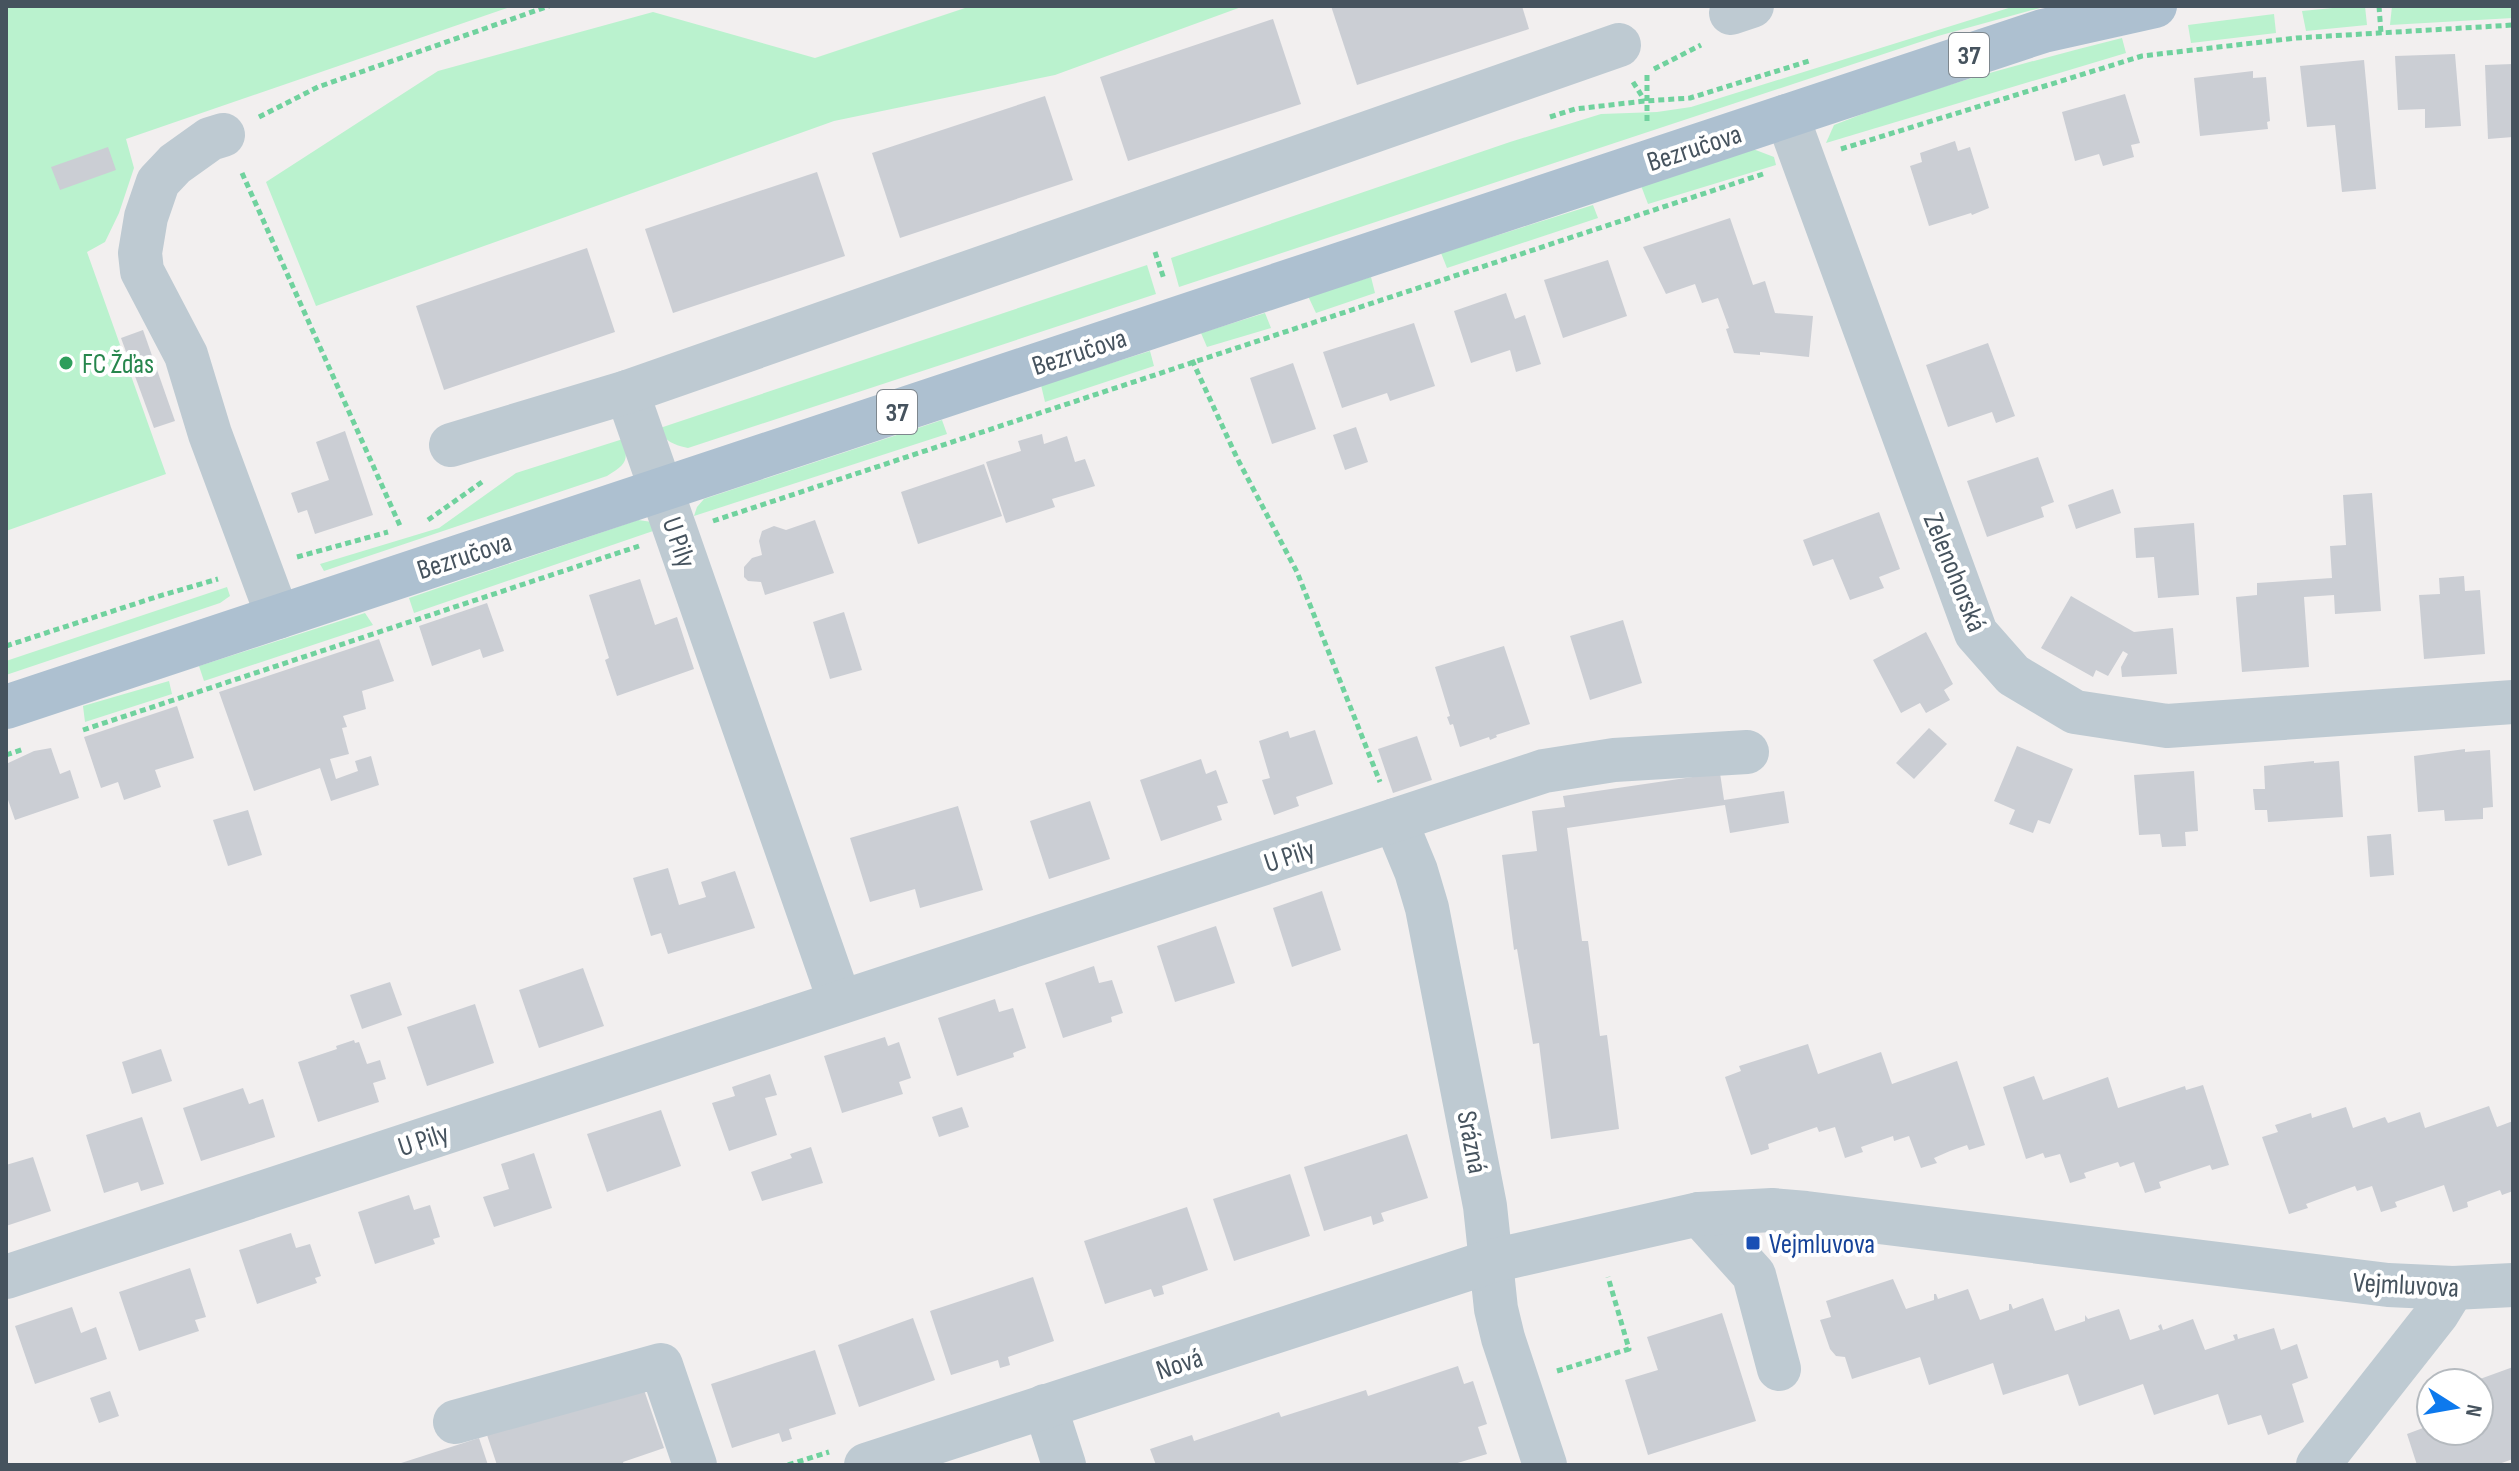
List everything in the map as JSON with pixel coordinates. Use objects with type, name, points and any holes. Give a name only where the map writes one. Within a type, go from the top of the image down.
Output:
[{"type":"main road","name":"Bezručova","points":[[6,707],[2043,31],[2155,6]]},
{"type":"street","points":[[451,445],[627,392],[1619,45]]},
{"type":"street","name":"Zelenohorská","points":[[1787,116],[1976,633],[2013,675],[2075,712],[2167,726],[2513,702]]},
{"type":"street","points":[[223,135],[210,139],[175,164],[158,182],[146,217],[140,253],[142,271],[186,355],[210,434],[278,617]]},
{"type":"street","name":"U Pily","points":[[627,392],[840,1002]]},
{"type":"street","name":"U Pily","points":[[6,1277],[1544,771],[1614,760],[1747,752]]},
{"type":"street","name":"Srázná","points":[[1395,820],[1427,908],[1485,1206],[1496,1309],[1545,1465]]},
{"type":"street","name":"Vejmluvova","points":[[1492,1261],[1663,1220],[1699,1214],[1772,1210],[2337,1280],[2453,1288],[2513,1285]]},
{"type":"street","points":[[1699,1214],[1754,1275],[1779,1369]]},
{"type":"street","name":"Nová","points":[[850,1458],[1045,1406],[1492,1261]]},
{"type":"street","points":[[2318,1465],[2437,1314],[2453,1288]]},
{"type":"street","points":[[455,1422],[661,1365],[695,1465]]},
{"type":"street","points":[[1045,1406],[1064,1465]]},
{"type":"path","points":[[401,528],[223,135],[318,87],[549,6]]},
{"type":"path","points":[[2379,6],[2381,33]]},
{"type":"path","points":[[81,731],[1804,160],[2142,56],[2296,38],[2513,25]]},
{"type":"path","points":[[1651,162],[1645,101],[1647,73],[1701,45]]},
{"type":"path","points":[[1545,119],[1575,109],[1690,98],[1821,57]]},
{"type":"path","points":[[1155,252],[1170,247]]},
{"type":"path","points":[[1193,363],[1237,458],[1297,572],[1395,820]]},
{"type":"path","points":[[6,646],[156,597],[429,519],[488,478]]},
{"type":"path","points":[[6,755],[36,745]]},
{"type":"path","points":[[1556,1371],[1629,1349],[1607,1274]]},
{"type":"path","points":[[788,1465],[850,1458]]},
{"type":"green space","name":"FC Žďas","points":[[6,6],[513,6],[126,139],[134,168],[119,213],[105,242],[87,252],[166,474],[6,531]]},
{"type":"green space","points":[[971,6],[1244,6],[1055,75],[834,121],[316,306],[266,182],[438,71],[653,12],[815,58]]},
{"type":"green space","points":[[2015,6],[2047,6],[1938,36],[1179,287],[1171,258],[1510,142],[1601,114],[1691,107]]},
{"type":"green space","points":[[2365,6],[2367,25],[2306,31],[2302,11]]},
{"type":"green space","points":[[2392,6],[2513,6],[2513,18],[2390,25]]},
{"type":"green space","points":[[2274,14],[2276,33],[2191,43],[2188,25]]},
{"type":"green space","points":[[2122,38],[2126,53],[1826,143],[1834,125],[1904,99]]},
{"type":"green space","points":[[1753,149],[1774,157],[1776,165],[1648,204],[1640,183]]},
{"type":"green space","points":[[1593,205],[1598,218],[1447,268],[1441,253]]},
{"type":"green space","points":[[1147,265],[1156,294],[688,448],[670,442],[657,429]]},
{"type":"green space","points":[[1371,277],[1375,293],[1316,313],[1308,296]]},
{"type":"green space","points":[[1265,313],[1271,328],[1207,347],[1201,333]]},
{"type":"green space","points":[[1150,351],[1154,366],[1045,402],[1041,385]]},
{"type":"green space","points":[[942,420],[947,434],[694,516],[704,499]]},
{"type":"green space","points":[[623,439],[626,458],[607,476],[324,571],[320,564],[439,528],[516,473]]},
{"type":"green space","points":[[638,520],[652,522],[656,530],[414,613],[409,598]]},
{"type":"green space","points":[[227,587],[230,596],[220,603],[6,675],[6,661]]},
{"type":"green space","points":[[365,613],[373,625],[204,681],[199,666]]},
{"type":"green space","points":[[169,681],[172,694],[85,722],[83,706]]},
{"type":"building","points":[[1331,6],[1522,6],[1529,29],[1357,85]]},
{"type":"building","points":[[1273,19],[1301,104],[1128,161],[1100,77]]},
{"type":"building","points":[[2455,54],[2461,126],[2425,128],[2425,109],[2398,110],[2395,56]]},
{"type":"building","points":[[2364,60],[2376,189],[2342,192],[2335,125],[2307,127],[2300,66]]},
{"type":"building","points":[[2513,64],[2513,137],[2488,139],[2485,65]]},
{"type":"building","points":[[2253,71],[2253,78],[2266,77],[2268,129],[2200,136],[2194,78]]},
{"type":"building","points":[[2125,94],[2140,143],[2131,145],[2134,157],[2103,166],[2099,154],[2075,161],[2062,112]]},
{"type":"building","points":[[1045,96],[1073,180],[900,238],[872,153]]},
{"type":"building","points":[[1955,141],[1958,151],[1970,147],[1989,208],[1929,226],[1910,166],[1922,162],[1920,153]]},
{"type":"building","points":[[108,147],[116,170],[60,190],[51,167]]},
{"type":"building","points":[[817,172],[845,256],[673,313],[645,229]]},
{"type":"building","points":[[1730,218],[1753,285],[1765,281],[1775,313],[1813,316],[1809,357],[1734,353],[1718,298],[1702,303],[1695,284],[1666,294],[1643,247]]},
{"type":"building","points":[[587,248],[615,332],[444,390],[416,306]]},
{"type":"building","points":[[1608,260],[1627,316],[1563,338],[1544,280]]},
{"type":"building","points":[[1506,293],[1515,319],[1525,315],[1541,364],[1516,372],[1510,350],[1471,363],[1454,311]]},
{"type":"building","points":[[1414,323],[1435,386],[1390,401],[1387,393],[1342,408],[1323,352]]},
{"type":"building","points":[[143,330],[175,421],[154,428],[121,338]]},
{"type":"building","points":[[1988,343],[2015,416],[1996,423],[1992,412],[1948,427],[1926,365]]},
{"type":"building","points":[[1293,363],[1316,429],[1272,444],[1250,378]]},
{"type":"building","points":[[1356,427],[1368,462],[1345,470],[1333,435]]},
{"type":"building","points":[[345,431],[373,515],[315,534],[307,510],[298,513],[291,493],[329,480],[316,442]]},
{"type":"building","points":[[1042,434],[1044,444],[1067,436],[1075,462],[1085,459],[1095,486],[1052,499],[1055,507],[1006,523],[986,462],[1021,451],[1018,441]]},
{"type":"building","points":[[2038,457],[2054,502],[2041,507],[2044,517],[1987,537],[1967,481]]},
{"type":"building","points":[[984,464],[1002,516],[918,544],[901,492]]},
{"type":"building","points":[[2113,489],[2121,513],[2076,529],[2068,505]]},
{"type":"building","points":[[2372,493],[2381,611],[2335,614],[2334,595],[2304,597],[2309,667],[2242,672],[2236,597],[2257,595],[2257,583],[2332,578],[2330,546],[2346,545],[2343,495]]},
{"type":"building","points":[[1879,512],[1900,569],[1879,577],[1884,588],[1850,600],[1833,559],[1813,566],[1803,540]]},
{"type":"building","points":[[815,520],[834,573],[765,595],[761,582],[748,581],[744,577],[744,567],[752,558],[762,555],[759,541],[762,531],[774,526],[786,530]]},
{"type":"building","points":[[2194,523],[2199,595],[2158,598],[2154,557],[2136,558],[2134,528]]},
{"type":"building","points":[[2464,576],[2465,591],[2480,590],[2485,654],[2424,659],[2419,595],[2440,594],[2439,578]]},
{"type":"building","points":[[640,579],[655,625],[677,617],[694,669],[617,696],[605,660],[609,658],[589,595]]},
{"type":"building","points":[[2071,596],[2134,632],[2173,628],[2177,674],[2122,677],[2121,667],[2128,654],[2123,651],[2108,676],[2096,670],[2093,677],[2041,648]]},
{"type":"building","points":[[487,603],[504,651],[483,658],[480,649],[432,666],[419,626]]},
{"type":"building","points":[[844,612],[862,670],[830,679],[813,622]]},
{"type":"building","points":[[1623,620],[1642,683],[1590,700],[1570,636]]},
{"type":"building","points":[[1926,632],[1953,684],[1944,690],[1950,700],[1926,713],[1920,703],[1901,713],[1873,660]]},
{"type":"building","points":[[379,639],[394,681],[362,691],[366,709],[343,716],[347,727],[342,728],[349,754],[330,759],[336,779],[358,771],[355,761],[371,756],[379,785],[331,801],[320,768],[254,791],[219,692]]},
{"type":"building","points":[[1504,646],[1530,724],[1496,735],[1490,740],[1489,737],[1460,747],[1453,724],[1450,725],[1447,717],[1450,716],[1435,667]]},
{"type":"building","points":[[177,706],[194,758],[155,770],[161,787],[124,800],[118,782],[101,788],[84,737]]},
{"type":"building","points":[[1929,728],[1947,744],[1914,779],[1896,763]]},
{"type":"building","points":[[1315,730],[1333,784],[1296,797],[1299,806],[1274,815],[1262,780],[1270,778],[1259,741],[1288,731],[1290,738]]},
{"type":"building","points":[[1417,736],[1432,780],[1393,793],[1378,749]]},
{"type":"building","points":[[2017,746],[2073,769],[2050,824],[2038,820],[2033,833],[2009,824],[2015,810],[1994,801]]},
{"type":"building","points":[[51,748],[60,774],[70,770],[79,798],[15,820],[6,794],[6,764],[34,751]]},
{"type":"building","points":[[2465,749],[2465,752],[2490,750],[2493,807],[2483,808],[2483,819],[2445,821],[2444,810],[2418,812],[2414,756]]},
{"type":"building","points":[[1201,759],[1206,774],[1216,770],[1228,803],[1217,806],[1222,820],[1161,841],[1140,780]]},
{"type":"building","points":[[2339,761],[2343,817],[2268,822],[2267,810],[2255,810],[2253,789],[2265,789],[2264,766]]},
{"type":"building","points":[[2194,771],[2198,831],[2185,832],[2186,846],[2162,847],[2160,834],[2139,835],[2134,775]]},
{"type":"building","points":[[1720,773],[1724,800],[1784,791],[1789,823],[1730,833],[1725,805],[1567,828],[1582,941],[1588,941],[1600,1036],[1607,1035],[1619,1129],[1551,1139],[1539,1043],[1533,1044],[1517,949],[1514,950],[1502,855],[1537,851],[1532,811],[1565,807],[1563,796]]},
{"type":"building","points":[[1090,801],[1110,859],[1049,879],[1030,821]]},
{"type":"building","points":[[958,806],[983,890],[920,908],[915,889],[870,902],[850,838]]},
{"type":"building","points":[[248,810],[262,855],[228,866],[213,820]]},
{"type":"building","points":[[2391,834],[2394,875],[2370,877],[2367,836]]},
{"type":"building","points":[[668,868],[679,905],[706,897],[701,882],[735,871],[755,928],[668,954],[661,933],[651,936],[633,878]]},
{"type":"building","points":[[1322,891],[1341,950],[1292,967],[1273,908]]},
{"type":"building","points":[[1216,926],[1235,983],[1175,1002],[1157,946]]},
{"type":"building","points":[[1094,966],[1099,983],[1112,980],[1123,1013],[1111,1017],[1112,1022],[1063,1038],[1045,983]]},
{"type":"building","points":[[583,968],[604,1026],[539,1048],[519,990]]},
{"type":"building","points":[[390,982],[402,1015],[362,1029],[350,995]]},
{"type":"building","points":[[995,999],[999,1012],[1013,1008],[1026,1048],[1013,1053],[1014,1057],[957,1076],[938,1018]]},
{"type":"building","points":[[475,1004],[494,1063],[427,1086],[407,1027]]},
{"type":"building","points":[[885,1037],[888,1046],[899,1042],[911,1078],[899,1082],[903,1094],[842,1113],[824,1056]]},
{"type":"building","points":[[354,1040],[355,1043],[359,1042],[367,1064],[380,1060],[386,1079],[373,1083],[379,1102],[318,1122],[298,1062]]},
{"type":"building","points":[[1808,1044],[1818,1074],[1881,1052],[1892,1084],[1957,1061],[1985,1145],[1969,1150],[1967,1145],[1950,1151],[1934,1158],[1937,1163],[1921,1168],[1909,1136],[1894,1141],[1893,1136],[1861,1147],[1863,1152],[1845,1158],[1835,1127],[1819,1132],[1817,1127],[1768,1144],[1769,1149],[1751,1155],[1725,1077],[1741,1071],[1739,1066]]},
{"type":"building","points":[[161,1049],[172,1081],[132,1094],[122,1062]]},
{"type":"building","points":[[770,1074],[777,1095],[765,1098],[777,1135],[729,1151],[712,1103],[735,1096],[732,1087]]},
{"type":"building","points":[[2034,1076],[2043,1100],[2108,1077],[2118,1108],[2185,1086],[2186,1090],[2203,1085],[2229,1165],[2212,1170],[2210,1165],[2159,1182],[2161,1188],[2145,1193],[2134,1162],[2120,1167],[2118,1162],[2084,1173],[2086,1178],[2070,1183],[2060,1154],[2045,1158],[2043,1153],[2026,1159],[2003,1087]]},
{"type":"building","points":[[243,1088],[249,1104],[263,1099],[275,1137],[201,1161],[183,1108]]},
{"type":"building","points":[[2489,1106],[2497,1127],[2513,1121],[2513,1191],[2502,1195],[2500,1190],[2467,1202],[2468,1207],[2453,1212],[2444,1185],[2395,1202],[2397,1207],[2381,1212],[2372,1186],[2357,1191],[2355,1186],[2306,1204],[2308,1208],[2289,1214],[2262,1137],[2278,1132],[2275,1125],[2311,1113],[2312,1118],[2346,1107],[2353,1128],[2385,1117],[2388,1123],[2420,1112],[2425,1128]]},
{"type":"building","points":[[962,1107],[969,1127],[939,1137],[932,1117]]},
{"type":"building","points":[[661,1110],[681,1166],[607,1192],[587,1134]]},
{"type":"building","points":[[142,1117],[164,1184],[141,1191],[138,1182],[104,1193],[86,1135]]},
{"type":"building","points":[[1407,1134],[1428,1198],[1381,1213],[1384,1221],[1373,1225],[1371,1216],[1324,1231],[1304,1167]]},
{"type":"building","points":[[811,1147],[823,1183],[762,1201],[751,1172],[792,1158],[790,1154]]},
{"type":"building","points":[[534,1153],[552,1208],[494,1227],[483,1197],[509,1189],[501,1164]]},
{"type":"building","points":[[33,1157],[51,1211],[6,1226],[6,1165]]},
{"type":"building","points":[[1290,1174],[1310,1236],[1234,1261],[1213,1199]]},
{"type":"building","points":[[409,1195],[414,1210],[430,1205],[440,1237],[433,1239],[435,1244],[375,1264],[358,1212]]},
{"type":"building","points":[[1187,1207],[1208,1270],[1162,1286],[1164,1294],[1154,1297],[1151,1289],[1105,1304],[1084,1241]]},
{"type":"building","points":[[291,1233],[296,1248],[310,1244],[321,1276],[315,1278],[317,1283],[257,1304],[239,1250]]},
{"type":"building","points":[[190,1268],[206,1317],[195,1320],[199,1331],[139,1351],[119,1292]]},
{"type":"building","points":[[1033,1277],[1054,1341],[1008,1357],[1010,1365],[1000,1368],[998,1360],[951,1375],[930,1311]]},
{"type":"building","points":[[1893,1279],[1906,1309],[1934,1300],[1934,1294],[1938,1299],[1968,1289],[1980,1320],[2009,1310],[2009,1304],[2013,1309],[2043,1298],[2055,1331],[2085,1321],[2085,1315],[2088,1319],[2119,1309],[2130,1340],[2160,1330],[2158,1326],[2161,1324],[2163,1330],[2193,1319],[2205,1350],[2235,1340],[2233,1335],[2237,1334],[2238,1339],[2274,1328],[2281,1350],[2297,1344],[2308,1378],[2292,1384],[2304,1422],[2268,1435],[2261,1415],[2228,1425],[2218,1394],[2154,1415],[2143,1384],[2079,1406],[2068,1374],[2003,1395],[1993,1363],[1929,1385],[1920,1357],[1852,1379],[1845,1357],[1836,1356],[1830,1349],[1820,1320],[1831,1317],[1826,1301]]},
{"type":"building","points":[[72,1307],[81,1333],[96,1327],[107,1359],[35,1384],[15,1326]]},
{"type":"building","points":[[1722,1313],[1756,1421],[1648,1455],[1625,1380],[1658,1370],[1647,1337]]},
{"type":"building","points":[[913,1318],[935,1380],[859,1407],[838,1345]]},
{"type":"building","points":[[815,1350],[836,1414],[789,1429],[792,1439],[782,1442],[779,1433],[732,1448],[711,1384]]},
{"type":"building","points":[[1458,1366],[1464,1384],[1473,1381],[1487,1424],[1478,1427],[1487,1454],[1451,1465],[1156,1465],[1150,1449],[1192,1435],[1194,1441],[1279,1412],[1281,1417],[1366,1390],[1368,1396]]},
{"type":"building","points":[[2513,1367],[2513,1459],[2496,1465],[2417,1465],[2407,1434],[2415,1431],[2415,1447],[2495,1447],[2495,1374]]},
{"type":"building","points":[[642,1384],[664,1448],[623,1462],[624,1465],[497,1465],[487,1435]]},
{"type":"building","points":[[110,1391],[119,1416],[99,1423],[90,1398]]},
{"type":"building","points":[[479,1438],[488,1465],[398,1465],[398,1464]]},
{"type":"place","name":"FC Žďas","points":[[66,363]]},
{"type":"place","name":"Vejmluvova","points":[[1753,1243]]}]
